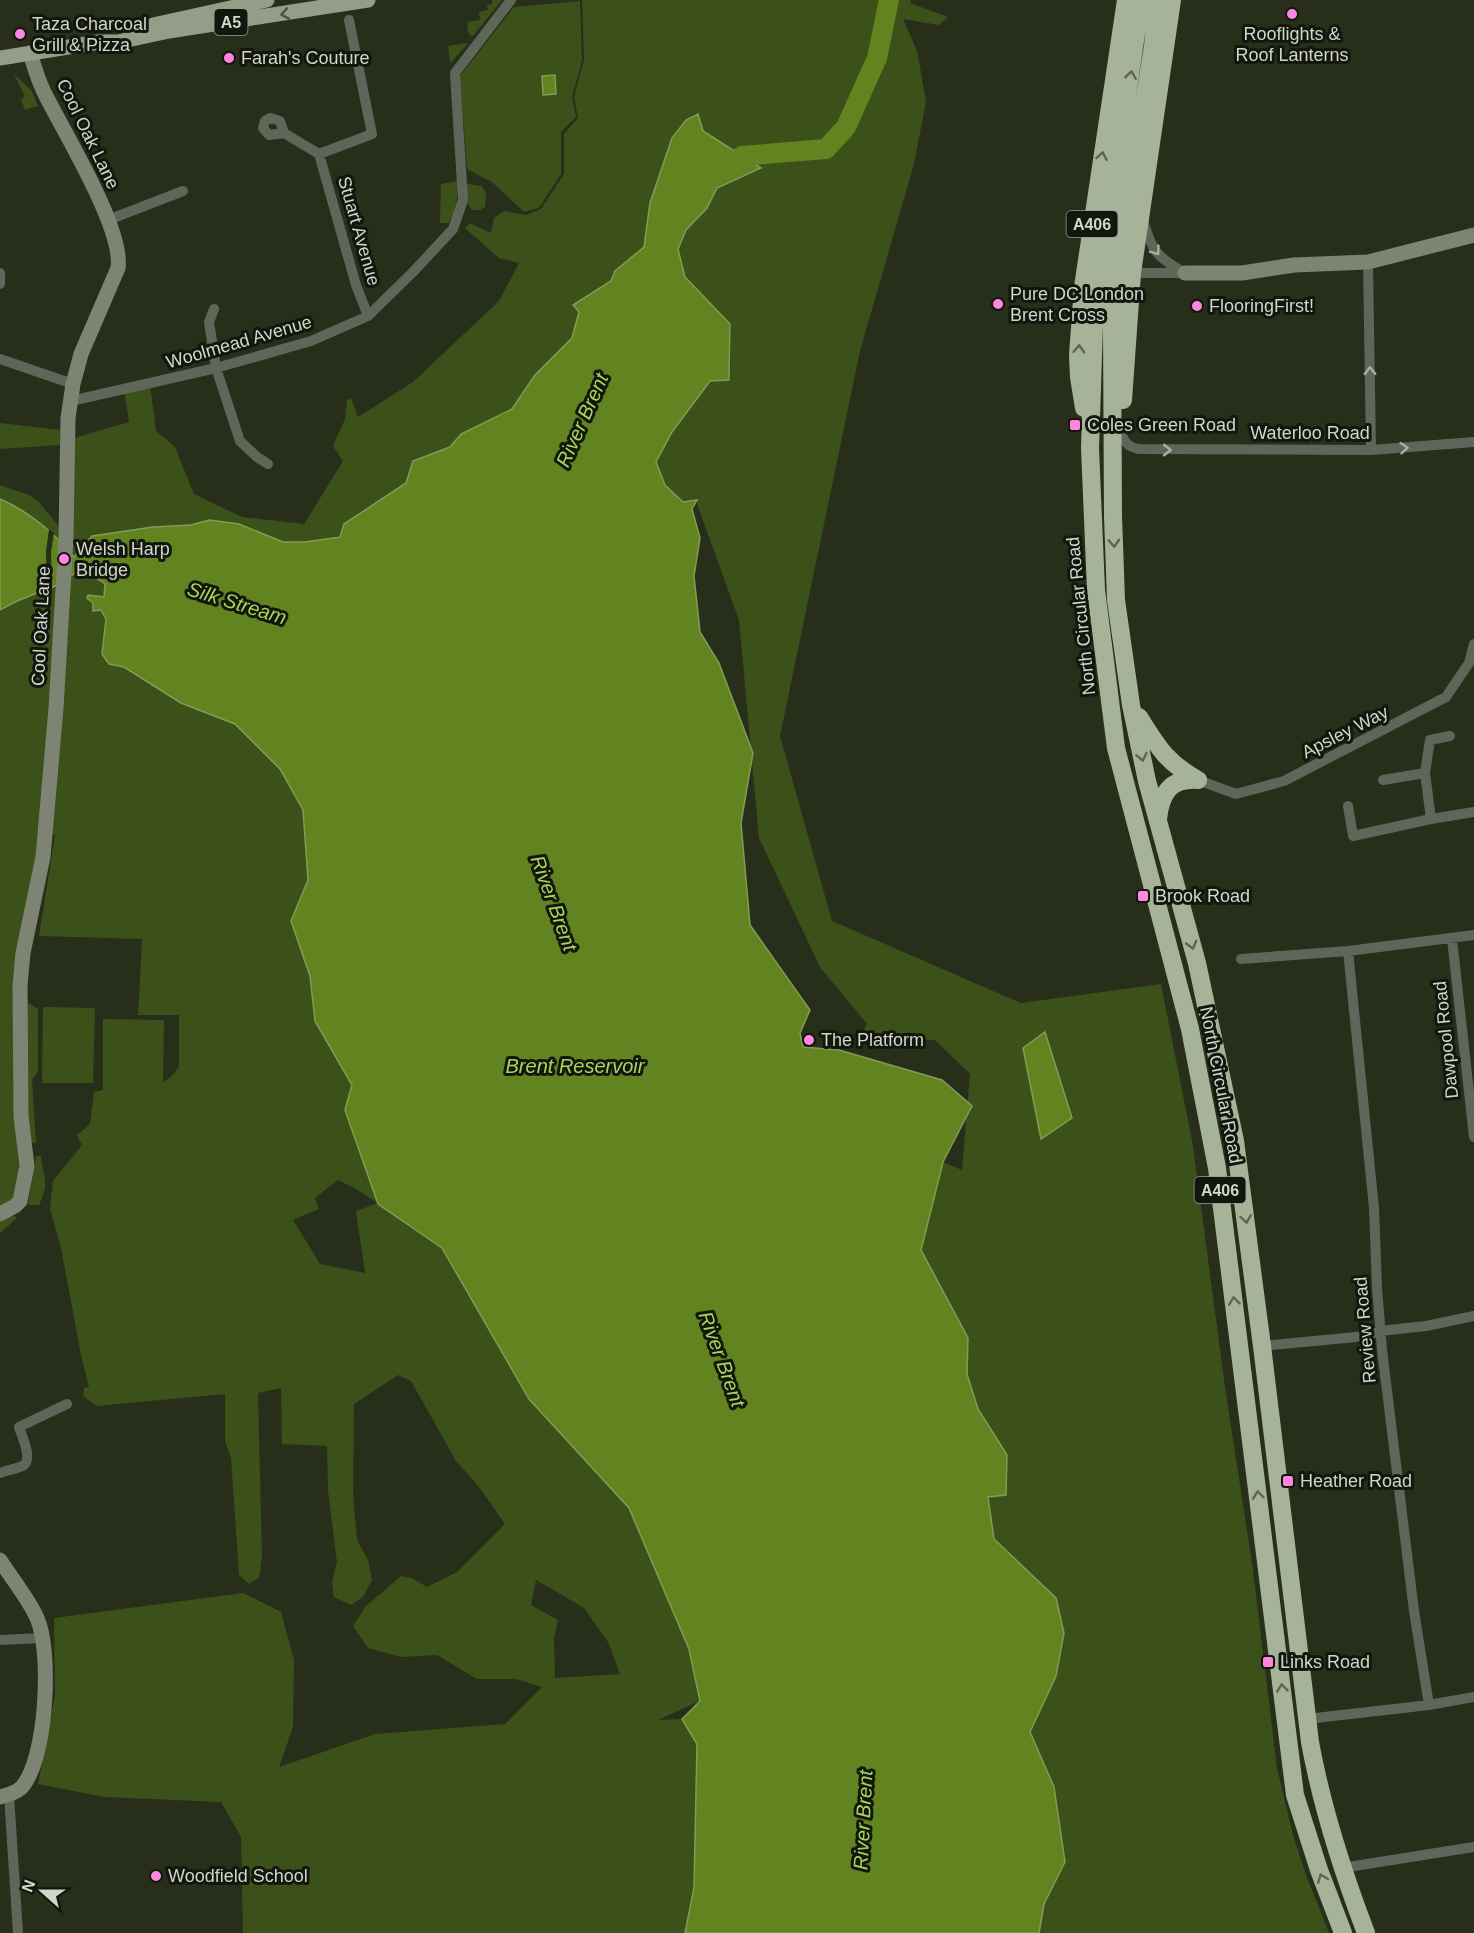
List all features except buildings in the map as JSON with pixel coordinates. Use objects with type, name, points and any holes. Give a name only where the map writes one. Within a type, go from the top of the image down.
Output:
[{"type":"highway","name":"A406","points":[[1090,448],[1079,377],[1081,316],[1088,251],[1126,0]]},
{"type":"highway","name":"A406","points":[[1141,0],[1144,45]]},
{"type":"highway","name":"A406","points":[[1113,484],[1119,430],[1116,277],[1144,45],[1158,0]]},
{"type":"highway","name":"A406","points":[[1116,277],[1142,217],[1172,0]]},
{"type":"highway","name":"North Circular Road","points":[[1116,277],[1094,326],[1090,448],[1096,590],[1116,748],[1172,956],[1215,1158],[1295,1795],[1319,1870],[1343,1933]]},
{"type":"highway","name":"North Circular Road","points":[[1116,277],[1112,327],[1116,600],[1131,705],[1158,822],[1197,963],[1223,1080],[1247,1223],[1307,1719],[1317,1780],[1342,1869],[1366,1933]]},
{"type":"highway","points":[[1131,705],[1157,747],[1169,761],[1198,780]]},
{"type":"highway","points":[[1158,822],[1162,799],[1171,786],[1185,779],[1198,780]]},
{"type":"main road","name":"A5","points":[[99,42],[118,32],[267,0]]},
{"type":"main road","name":"A5","points":[[0,58],[99,42],[118,42],[366,0]]},
{"type":"street","name":"Woolmead Avenue","points":[[71,401],[216,368],[311,341],[368,316],[453,229],[463,200],[455,73],[511,0]]},
{"type":"street","points":[[284,134],[319,154],[372,134],[349,20]]},
{"type":"street","name":"Cool Oak Lane","points":[[0,1214],[20,1201],[27,1166],[21,1116],[20,985],[23,953],[43,857],[56,708],[66,538],[67,454],[73,384],[81,354],[118,268],[118,248],[108,220],[44,90],[30,53]]},
{"type":"street","name":"Stuart Avenue","points":[[319,154],[356,285],[368,316]]},
{"type":"street","points":[[108,220],[183,190]]},
{"type":"street","points":[[1142,217],[1152,248],[1164,261],[1185,273]]},
{"type":"street","points":[[1116,277],[1185,273],[1242,273],[1294,265],[1368,261],[1474,235]]},
{"type":"street","points":[[1368,261],[1371,450]]},
{"type":"street","points":[[0,273],[0,285]]},
{"type":"street","points":[[214,309],[209,322],[216,368],[240,441],[268,464]]},
{"type":"street","points":[[0,359],[73,384]]},
{"type":"street","name":"Waterloo Road","points":[[1119,430],[1124,441],[1131,448],[1139,450],[1371,450],[1474,442]]},
{"type":"street","name":"Apsley Way","points":[[1198,780],[1236,794],[1284,781],[1446,697],[1469,663],[1474,644]]},
{"type":"street","points":[[1431,819],[1425,773],[1430,740],[1450,736]]},
{"type":"street","points":[[1383,780],[1425,773]]},
{"type":"street","points":[[1348,806],[1353,836],[1474,812]]},
{"type":"street","points":[[1241,959],[1348,951],[1474,935]]},
{"type":"street","name":"Dawpool Road","points":[[1452,939],[1474,1137]]},
{"type":"street","name":"Review Road","points":[[1348,951],[1374,1208],[1380,1331],[1413,1600],[1429,1705]]},
{"type":"street","points":[[1262,1346],[1356,1337],[1474,1316]]},
{"type":"street","points":[[0,1473],[24,1465],[26,1461],[26,1451],[19,1427],[67,1404]]},
{"type":"street","points":[[0,1560],[38,1619],[42,1638],[46,1700],[41,1735],[30,1772],[21,1787],[4,1796],[18,1933]]},
{"type":"street","points":[[0,1640],[42,1638]]},
{"type":"street","points":[[1307,1719],[1429,1705],[1474,1697]]},
{"type":"street","points":[[1342,1869],[1474,1847]]},
{"type":"shaded area","points":[[492,0],[502,0],[472,37],[468,32],[467,22],[480,20],[479,12],[488,10],[487,5],[492,4]]},
{"type":"shaded area","points":[[582,0],[911,0],[910,3],[948,17],[939,25],[903,19],[917,51],[926,101],[914,164],[860,351],[780,736],[832,921],[1021,1003],[1161,984],[1193,1146],[1225,1387],[1252,1563],[1277,1768],[1293,1835],[1329,1933],[1039,1933],[1044,1904],[1065,1862],[1054,1787],[1030,1732],[1056,1676],[1056,1598],[994,1539],[988,1496],[1007,1455],[978,1409],[967,1374],[968,1338],[921,1250],[943,1162],[962,1170],[970,1074],[935,1040],[859,1038],[867,1024],[820,967],[759,838],[739,620],[696,501],[682,501],[665,484],[656,461],[672,432],[709,381],[730,380],[731,324],[686,278],[678,248],[685,231],[707,208],[717,188],[760,168],[703,130],[698,114],[684,121],[672,138],[650,204],[644,248],[616,270],[611,281],[573,304],[579,313],[573,336],[536,374],[513,408],[462,434],[451,447],[414,461],[406,483],[345,524],[340,536],[303,542],[283,542],[239,524],[209,520],[191,525],[153,527],[74,557],[70,551],[74,438],[129,422],[124,389],[150,384],[156,431],[175,447],[194,494],[242,517],[304,524],[343,461],[333,446],[345,419],[347,400],[351,398],[358,417],[413,382],[499,301],[519,263],[499,258],[465,228],[470,223],[491,233],[494,218],[504,211],[526,215],[541,209],[564,174],[564,134],[578,118],[574,97],[584,60]]},
{"type":"shaded area","points":[[580,1],[582,61],[572,97],[576,117],[561,132],[561,174],[539,208],[524,212],[492,182],[467,169],[460,76],[514,7]]},
{"type":"shaded area","points":[[468,43],[450,64],[448,46]]},
{"type":"shaded area","points":[[14,74],[32,91],[38,106],[25,110],[21,99],[25,97]]},
{"type":"shaded area","points":[[457,181],[457,198],[453,213],[448,223],[440,223],[441,184]]},
{"type":"shaded area","points":[[467,184],[482,186],[486,193],[485,207],[472,210],[466,201]]},
{"type":"shaded area","points":[[0,423],[60,430],[60,445],[0,449]]},
{"type":"shaded area","points":[[0,485],[29,495],[38,501],[60,528],[61,542],[18,507],[0,499]]},
{"type":"shaded area","points":[[82,568],[105,584],[104,597],[88,595],[104,614],[106,631],[102,654],[181,703],[235,724],[280,769],[303,810],[308,880],[291,921],[310,976],[315,1021],[352,1085],[346,1107],[378,1203],[378,1204],[442,1248],[529,1399],[629,1508],[689,1649],[700,1701],[658,1720],[682,1719],[697,1744],[694,1888],[685,1933],[243,1933],[241,1837],[221,1802],[104,1797],[38,1784],[55,1695],[54,1618],[243,1593],[281,1612],[294,1660],[293,1727],[279,1767],[375,1734],[505,1724],[542,1687],[516,1679],[477,1679],[437,1655],[401,1657],[368,1648],[353,1626],[366,1606],[401,1576],[412,1578],[427,1587],[457,1572],[505,1524],[479,1487],[456,1461],[411,1381],[398,1375],[354,1404],[353,1495],[357,1540],[368,1560],[372,1580],[363,1597],[351,1605],[334,1597],[332,1582],[337,1562],[328,1491],[327,1446],[282,1444],[281,1388],[258,1393],[262,1557],[259,1578],[249,1584],[239,1575],[231,1458],[225,1441],[225,1394],[96,1406],[83,1396],[84,1388],[89,1387],[61,1248],[50,1209],[53,1181],[82,1145],[77,1135],[90,1124],[94,1092],[103,1090],[103,1019],[164,1020],[163,1082],[171,1077],[179,1067],[179,1015],[138,1015],[142,939],[39,936],[55,835],[37,833],[38,849],[13,974],[14,1112],[20,1173],[15,1198],[0,1206],[0,610],[60,584]],"holes":[[[338,1180],[378,1203],[356,1211],[365,1273],[320,1264],[293,1220],[319,1209],[315,1198]],[[536,1580],[584,1608],[608,1642],[620,1674],[555,1678],[554,1638],[558,1620],[531,1605]]]},
{"type":"shaded area","points":[[28,1003],[38,1009],[38,1071],[32,1080],[36,1143],[30,1142],[25,1109],[25,1016]]},
{"type":"shaded area","points":[[43,1007],[95,1008],[93,1083],[42,1083]]},
{"type":"shaded area","points":[[36,1156],[41,1156],[45,1180],[44,1191],[39,1205],[28,1205]]},
{"type":"shaded area","points":[[9,1212],[17,1218],[0,1233],[0,1217]]},
{"type":"water","points":[[555,75],[556,94],[543,95],[542,76]]},
{"type":"water","name":"Brent Reservoir","points":[[698,114],[703,131],[761,168],[717,188],[707,208],[686,230],[678,249],[685,277],[730,324],[729,380],[710,381],[672,432],[656,462],[665,485],[683,502],[697,500],[692,509],[700,538],[694,576],[700,632],[719,663],[753,753],[741,823],[750,925],[810,1010],[800,1033],[803,1047],[839,1050],[942,1080],[972,1106],[943,1162],[921,1250],[968,1338],[967,1374],[978,1409],[1007,1455],[1006,1495],[988,1497],[994,1539],[1056,1598],[1064,1633],[1056,1676],[1030,1732],[1054,1787],[1065,1862],[1044,1904],[1039,1933],[685,1933],[694,1888],[697,1744],[682,1719],[700,1701],[689,1649],[629,1508],[529,1399],[442,1248],[378,1204],[345,1110],[352,1085],[315,1021],[310,976],[291,921],[308,880],[303,810],[280,769],[235,724],[181,703],[124,667],[109,664],[102,654],[106,619],[101,610],[93,611],[93,603],[87,598],[88,595],[104,597],[105,584],[82,568],[60,584],[0,610],[0,499],[21,510],[40,524],[74,557],[92,536],[153,527],[191,525],[209,520],[239,524],[283,542],[305,542],[340,537],[344,524],[406,483],[413,461],[450,447],[461,434],[512,409],[535,375],[572,338],[579,312],[573,305],[611,281],[615,271],[644,247],[650,203],[672,138],[686,120]]},
{"type":"water","points":[[1045,1032],[1072,1118],[1041,1139],[1023,1048]]},
{"type":"pier","points":[[49,529],[54,533],[51,552],[52,590],[47,592],[46,551]]},
{"type":"waterway","name":"River Brent","points":[[724,172],[742,156],[826,149],[846,127],[877,58],[889,0]]},
{"type":"place","name":"Rooflights & Roof Lanterns","points":[[1292,14]]},
{"type":"place","name":"Taza Charcoal Grill & Pizza","points":[[20,34]]},
{"type":"place","name":"Farah's Couture","points":[[229,58]]},
{"type":"place","name":"Pure DC London Brent Cross","points":[[998,304]]},
{"type":"place","name":"FlooringFirst!","points":[[1197,306]]},
{"type":"place","name":"Coles Green Road","points":[[1075,425]]},
{"type":"place","name":"Welsh Harp Bridge","points":[[64,559]]},
{"type":"place","name":"Brook Road","points":[[1143,896]]},
{"type":"place","name":"The Platform","points":[[809,1040]]},
{"type":"place","name":"Heather Road","points":[[1288,1481]]},
{"type":"place","name":"Links Road","points":[[1268,1662]]},
{"type":"place","name":"Woodfield School","points":[[156,1876]]},
{"type":"water label","name":"Silk Stream","points":[[237,603]]}]
